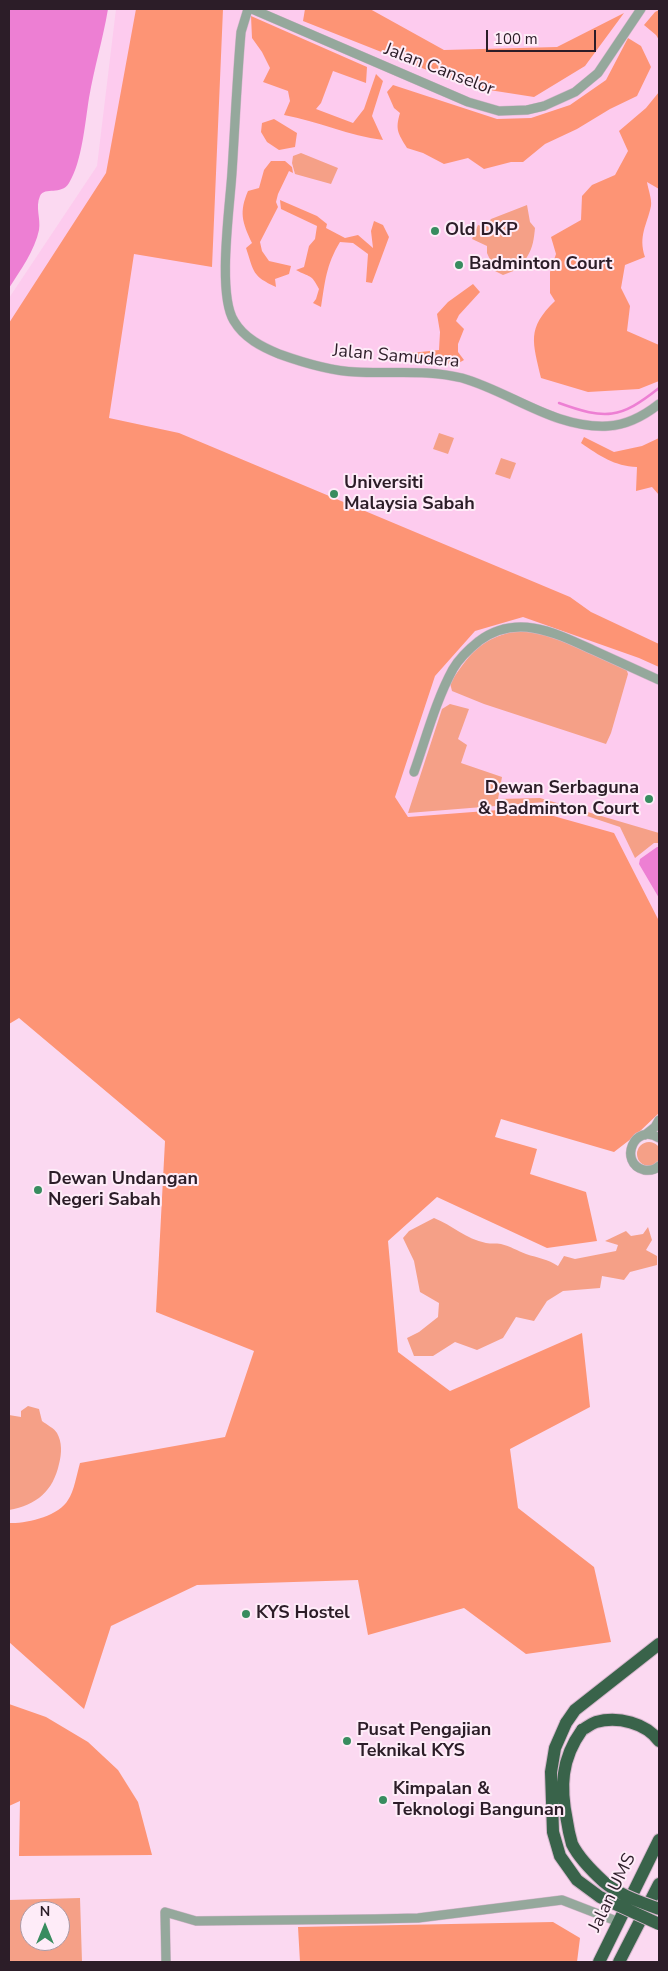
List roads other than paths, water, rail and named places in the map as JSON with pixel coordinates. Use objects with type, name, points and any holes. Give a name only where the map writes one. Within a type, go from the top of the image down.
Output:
[{"type":"highway","points":[[659,1644],[575,1710],[566,1723],[555,1748],[551,1772],[553,1832],[560,1856],[577,1880],[600,1897],[659,1924]]},
{"type":"highway","points":[[659,1741],[653,1733],[632,1722],[612,1720],[595,1722],[582,1730],[573,1743],[568,1756],[562,1795],[572,1844],[586,1864],[605,1883],[621,1893],[659,1909]]},
{"type":"highway","name":"Jalan UMS","points":[[599,1962],[659,1840]]},
{"type":"highway","name":"Jalan UMS","points":[[619,1962],[659,1884]]},
{"type":"street","name":"Jalan Samudera","points":[[248,9],[241,32],[237,74],[225,272],[230,314],[246,336],[266,349],[317,366],[355,372],[423,372],[461,378],[564,421],[609,426],[628,422],[646,414],[659,404]]},
{"type":"street","name":"Jalan Canselor","points":[[252,9],[468,102],[505,111],[544,106],[575,92],[598,73],[641,9]]},
{"type":"street","points":[[414,772],[453,669],[465,652],[494,632],[506,628],[526,627],[547,630],[659,680]]},
{"type":"street","points":[[658,1169],[643,1170],[632,1160],[630,1153],[637,1139],[646,1135],[655,1127],[659,1120]]},
{"type":"street","points":[[646,1135],[659,1138]]},
{"type":"street","points":[[166,1962],[165,1912],[196,1921],[418,1918],[562,1900],[619,1922]]},
{"type":"waterway","points":[[559,403],[589,412],[612,414],[634,406],[659,388]]},
{"type":"place","name":"Old DKP","points":[[435,231]]},
{"type":"place","name":"Badminton Court","points":[[459,265]]},
{"type":"place","name":"Universiti Malaysia Sabah","points":[[334,494]]},
{"type":"place","name":"Dewan Serbaguna & Badminton Court","points":[[649,799]]},
{"type":"place","name":"Dewan Undangan Negeri Sabah","points":[[38,1190]]},
{"type":"place","name":"KYS Hostel","points":[[246,1614]]},
{"type":"place","name":"Pusat Pengajian Teknikal KYS","points":[[347,1741]]},
{"type":"place","name":"Kimpalan & Teknologi Bangunan","points":[[383,1800]]}]
